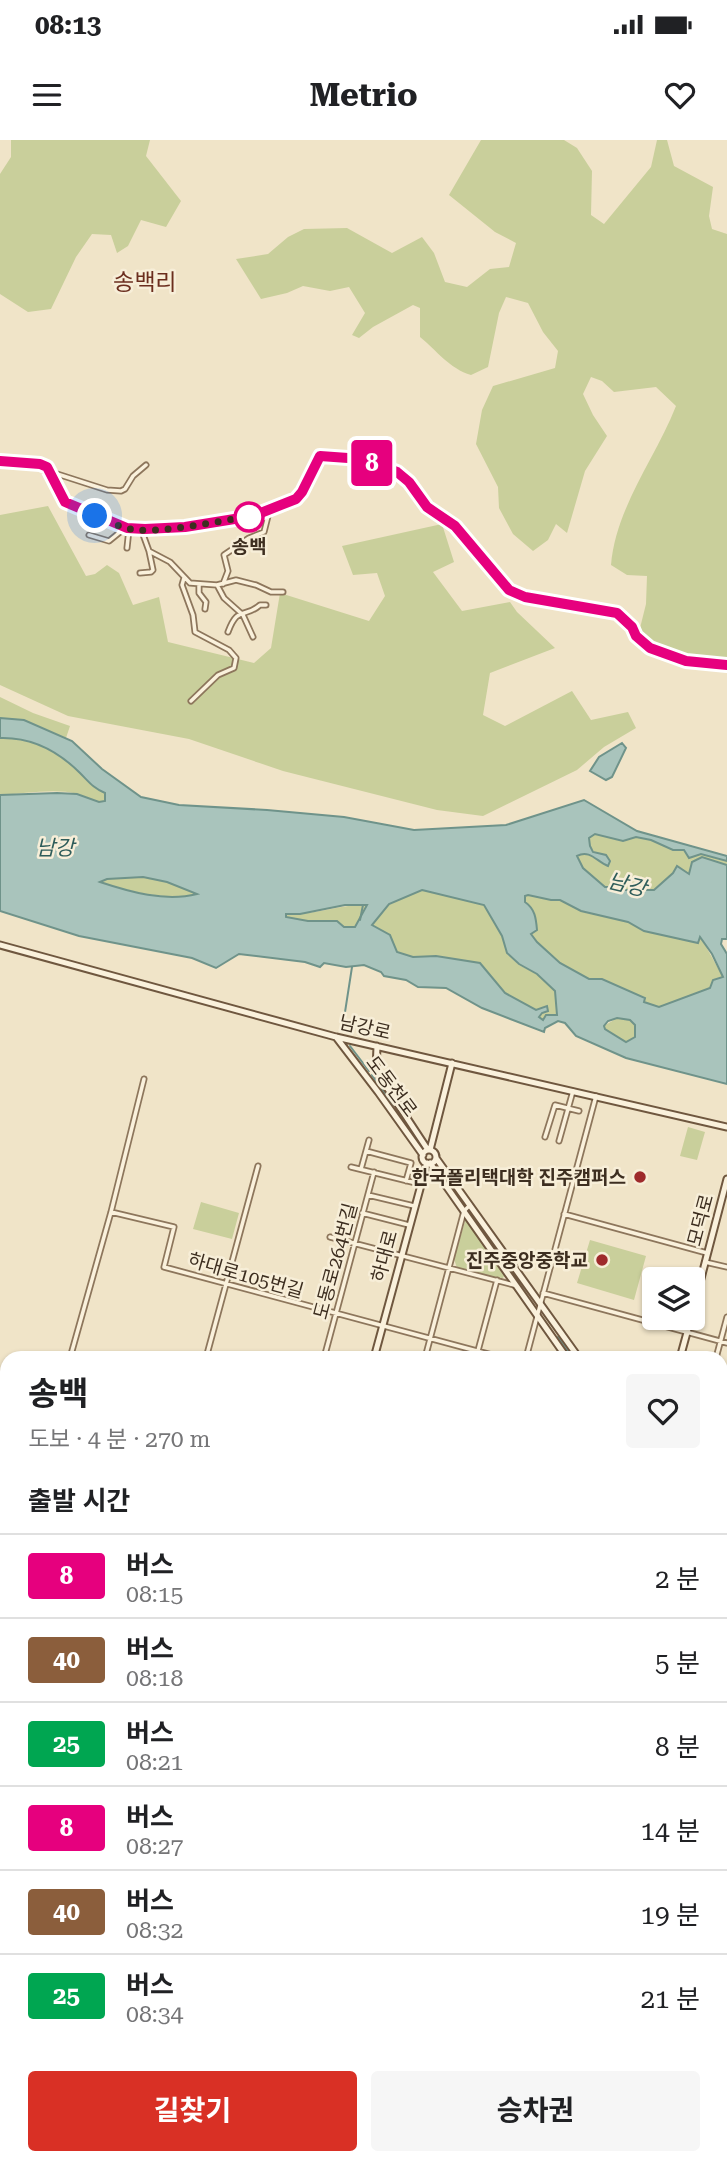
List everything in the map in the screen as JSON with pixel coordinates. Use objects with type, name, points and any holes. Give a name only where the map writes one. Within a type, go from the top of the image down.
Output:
[{"type":"street","points":[[51,471],[65,502],[127,528],[141,529],[185,527],[253,516],[299,496],[320,456],[362,459],[397,472],[409,482],[427,507],[455,526],[509,590],[525,597],[617,613],[650,648],[686,661],[727,665]]},
{"type":"street","points":[[0,461],[40,464],[51,471],[107,490],[121,491],[146,465]]},
{"type":"street","points":[[253,637],[244,617],[224,598],[220,585],[228,571],[224,555],[249,538],[264,532],[271,508]]},
{"type":"street","points":[[89,535],[111,540],[127,528]]},
{"type":"street","points":[[127,528],[127,548]]},
{"type":"street","points":[[139,573],[153,570],[141,529]]},
{"type":"street","points":[[149,551],[170,562],[190,583],[220,585],[236,580],[269,591],[283,592]]},
{"type":"street","points":[[184,578],[182,585],[193,615],[195,632],[229,650],[236,658],[234,668],[218,675],[191,701]]},
{"type":"street","points":[[199,584],[199,593],[206,602],[205,609]]},
{"type":"street","points":[[228,632],[239,613],[265,605]]},
{"type":"street","name":"남강로","points":[[0,945],[335,1037],[727,1127]]},
{"type":"street","name":"도동천로","points":[[335,1037],[427,1152]]},
{"type":"street","name":"도동천로","points":[[377,1046],[375,1069],[378,1076],[427,1152]]},
{"type":"street","points":[[452,1062],[423,1159],[464,1211],[562,1351]]},
{"type":"street","points":[[369,1081],[372,1073],[378,1076]]},
{"type":"street","points":[[71,1351],[111,1212],[144,1079]]},
{"type":"street","points":[[559,1141],[573,1091]]},
{"type":"street","points":[[528,1351],[596,1096]]},
{"type":"street","points":[[545,1137],[555,1105],[579,1111]]},
{"type":"street","points":[[361,1169],[369,1140]]},
{"type":"street","points":[[366,1151],[410,1162],[407,1181]]},
{"type":"street","points":[[427,1152],[435,1154],[575,1351]]},
{"type":"street","points":[[428,1163],[436,1158]]},
{"type":"street","name":"하대로","points":[[376,1351],[428,1163]]},
{"type":"street","points":[[208,1351],[258,1166]]},
{"type":"street","points":[[351,1167],[420,1184]]},
{"type":"street","name":"도동로264번길","points":[[326,1351],[374,1172]]},
{"type":"street","name":"모덕로","points":[[704,1267],[727,1180]]},
{"type":"street","points":[[368,1195],[414,1206]]},
{"type":"street","points":[[427,1351],[464,1211],[470,1205]]},
{"type":"street","name":"하대로105번길","points":[[111,1212],[174,1227],[164,1267],[478,1351]]},
{"type":"street","points":[[362,1213],[409,1225]]},
{"type":"street","points":[[564,1214],[707,1253]]},
{"type":"street","points":[[481,1235],[481,1229],[487,1229]]},
{"type":"street","points":[[330,1237],[516,1286]]},
{"type":"street","points":[[705,1262],[727,1267]]},
{"type":"street","points":[[478,1351],[497,1280]]},
{"type":"street","points":[[526,1299],[530,1299],[532,1293]]},
{"type":"street","points":[[543,1293],[727,1343]]},
{"type":"street","points":[[718,1351],[727,1317]]},
{"type":"street","points":[[682,1351],[687,1332]]},
{"type":"green space","points":[[11,140],[150,140],[146,156],[181,201],[166,227],[141,220],[128,246],[117,253],[111,235],[92,234],[76,257],[51,309],[28,312],[0,294],[0,174],[11,157]]},
{"type":"green space","points":[[481,140],[564,140],[577,148],[592,171],[591,215],[604,224],[651,167],[657,140],[667,140],[674,166],[713,187],[709,216],[712,229],[727,234],[727,664],[669,652],[638,636],[646,604],[647,576],[627,575],[611,565],[614,544],[628,503],[676,406],[656,387],[614,392],[602,381],[591,377],[583,394],[607,436],[585,471],[567,533],[556,524],[548,540],[533,551],[513,534],[499,508],[498,487],[476,444],[482,410],[493,386],[555,368],[558,351],[543,332],[528,303],[506,297],[499,313],[488,367],[471,375],[450,364],[420,337],[420,308],[413,305],[359,338],[352,335],[365,313],[349,287],[330,291],[303,286],[261,299],[236,259],[268,254],[288,237],[304,229],[347,228],[392,253],[422,237],[434,253],[445,282],[467,287],[490,269],[509,267],[516,243],[495,232],[449,195]]},
{"type":"green space","points":[[48,506],[86,576],[95,574],[107,565],[119,573],[133,605],[159,597],[168,642],[254,663],[271,648],[280,593],[369,621],[385,596],[377,573],[353,575],[342,546],[442,524],[454,562],[433,572],[462,611],[510,602],[555,648],[490,673],[483,715],[505,726],[572,691],[591,720],[628,712],[636,728],[604,747],[577,770],[483,816],[437,810],[283,771],[189,739],[68,716],[0,685],[0,515]]},
{"type":"green space","points":[[0,697],[33,713],[70,726],[66,738],[24,720],[0,718]]},
{"type":"green space","points":[[0,738],[22,740],[53,752],[72,764],[94,787],[105,793],[105,801],[59,791],[0,795]]},
{"type":"green space","points":[[595,834],[623,841],[636,837],[651,840],[673,850],[684,850],[727,861],[727,865],[702,857],[693,864],[689,874],[681,870],[673,873],[654,890],[605,887],[583,868],[577,856],[588,854],[603,864],[590,846],[589,837]]},
{"type":"green space","points":[[143,877],[167,882],[198,894],[160,896],[98,882]]},
{"type":"green space","points":[[422,890],[484,905],[502,936],[507,954],[519,965],[537,974],[555,991],[557,1015],[544,1021],[539,1017],[542,1013],[505,993],[479,963],[436,956],[413,957],[397,952],[389,935],[371,925],[388,904]]},
{"type":"green space","points":[[525,896],[560,900],[581,911],[628,922],[644,931],[700,936],[723,977],[710,988],[659,1007],[644,1002],[645,999],[602,979],[589,979],[560,963],[531,934]]},
{"type":"green space","points":[[368,904],[355,927],[344,927],[337,921],[308,921],[286,917],[286,914]]},
{"type":"green space","points":[[617,1018],[630,1020],[635,1025],[635,1037],[626,1042],[605,1029],[604,1026]]},
{"type":"green space","points":[[688,1127],[705,1132],[697,1160],[680,1156]]},
{"type":"green space","points":[[201,1202],[239,1213],[232,1239],[193,1229]]},
{"type":"green space","points":[[466,1218],[505,1275],[502,1279],[457,1268],[454,1259]]},
{"type":"green space","points":[[590,1240],[646,1256],[634,1300],[577,1283]]},
{"type":"water","name":"남강","points":[[0,718],[24,720],[72,741],[102,769],[141,797],[179,805],[344,817],[414,830],[506,825],[584,800],[637,831],[727,856],[727,861],[701,854],[689,858],[684,850],[673,850],[651,840],[636,837],[623,841],[595,834],[589,838],[590,846],[593,852],[606,855],[610,861],[608,866],[590,855],[577,856],[583,868],[605,887],[623,890],[654,890],[677,866],[689,874],[692,862],[702,857],[727,865],[727,939],[722,939],[721,944],[727,954],[727,1084],[626,1058],[576,1036],[565,1023],[558,1021],[545,1028],[544,1032],[482,1008],[446,988],[418,987],[406,980],[384,976],[364,965],[346,967],[324,963],[320,967],[305,962],[239,954],[216,968],[192,958],[79,936],[0,911],[0,795],[77,794],[99,802],[105,801],[105,793],[53,752],[22,740],[0,738]],"holes":[[[143,877],[167,882],[197,894],[173,897],[148,895],[100,882],[107,879]],[[422,890],[484,905],[502,936],[507,953],[519,964],[537,974],[555,991],[557,1015],[546,1015],[543,1020],[539,1017],[548,1011],[547,1006],[536,1010],[505,993],[480,963],[436,956],[413,957],[397,952],[390,935],[372,925],[389,904]],[[525,896],[560,900],[581,911],[628,922],[644,931],[698,943],[700,937],[723,977],[713,980],[710,988],[659,1007],[644,1002],[645,998],[602,979],[589,979],[560,963],[531,934],[537,930],[536,922],[533,911],[525,902]],[[345,905],[367,905],[355,927],[344,927],[337,921],[308,921],[286,917],[286,914],[300,914]],[[617,1018],[630,1020],[635,1025],[635,1037],[626,1042],[604,1026],[608,1021]]]},
{"type":"water","points":[[622,743],[626,748],[612,777],[606,780],[590,771],[599,757]]},
{"type":"waterway","points":[[360,920],[363,905]]},
{"type":"waterway","points":[[343,1025],[352,967]]},
{"type":"waterway","points":[[350,1046],[369,1071]]},
{"type":"waterway","points":[[372,1075],[393,1105]]},
{"type":"waterway","points":[[445,1180],[464,1206]]},
{"type":"waterway","points":[[468,1211],[480,1228]]},
{"type":"waterway","points":[[483,1232],[520,1283]]},
{"type":"waterway","points":[[558,1337],[568,1351]]},
{"type":"bus line","name":"8","points":[[0,461],[47,467],[65,502],[127,528],[145,529],[185,527],[253,516],[296,499],[312,475],[320,456],[362,459],[397,472],[409,482],[427,507],[455,526],[509,590],[525,597],[617,613],[650,648],[686,661],[727,665]]},
{"type":"place","name":"송백","points":[[249,517]]},
{"type":"place","name":"한국폴리택대학 진주캠퍼스","points":[[640,1177]]},
{"type":"place","name":"진주중앙중학교","points":[[602,1260]]},
{"type":"district","name":"송백리","points":[[145,282]]},
{"type":"route","points":[[95,516],[127,528],[145,529],[185,527],[253,516],[249,517]]}]
